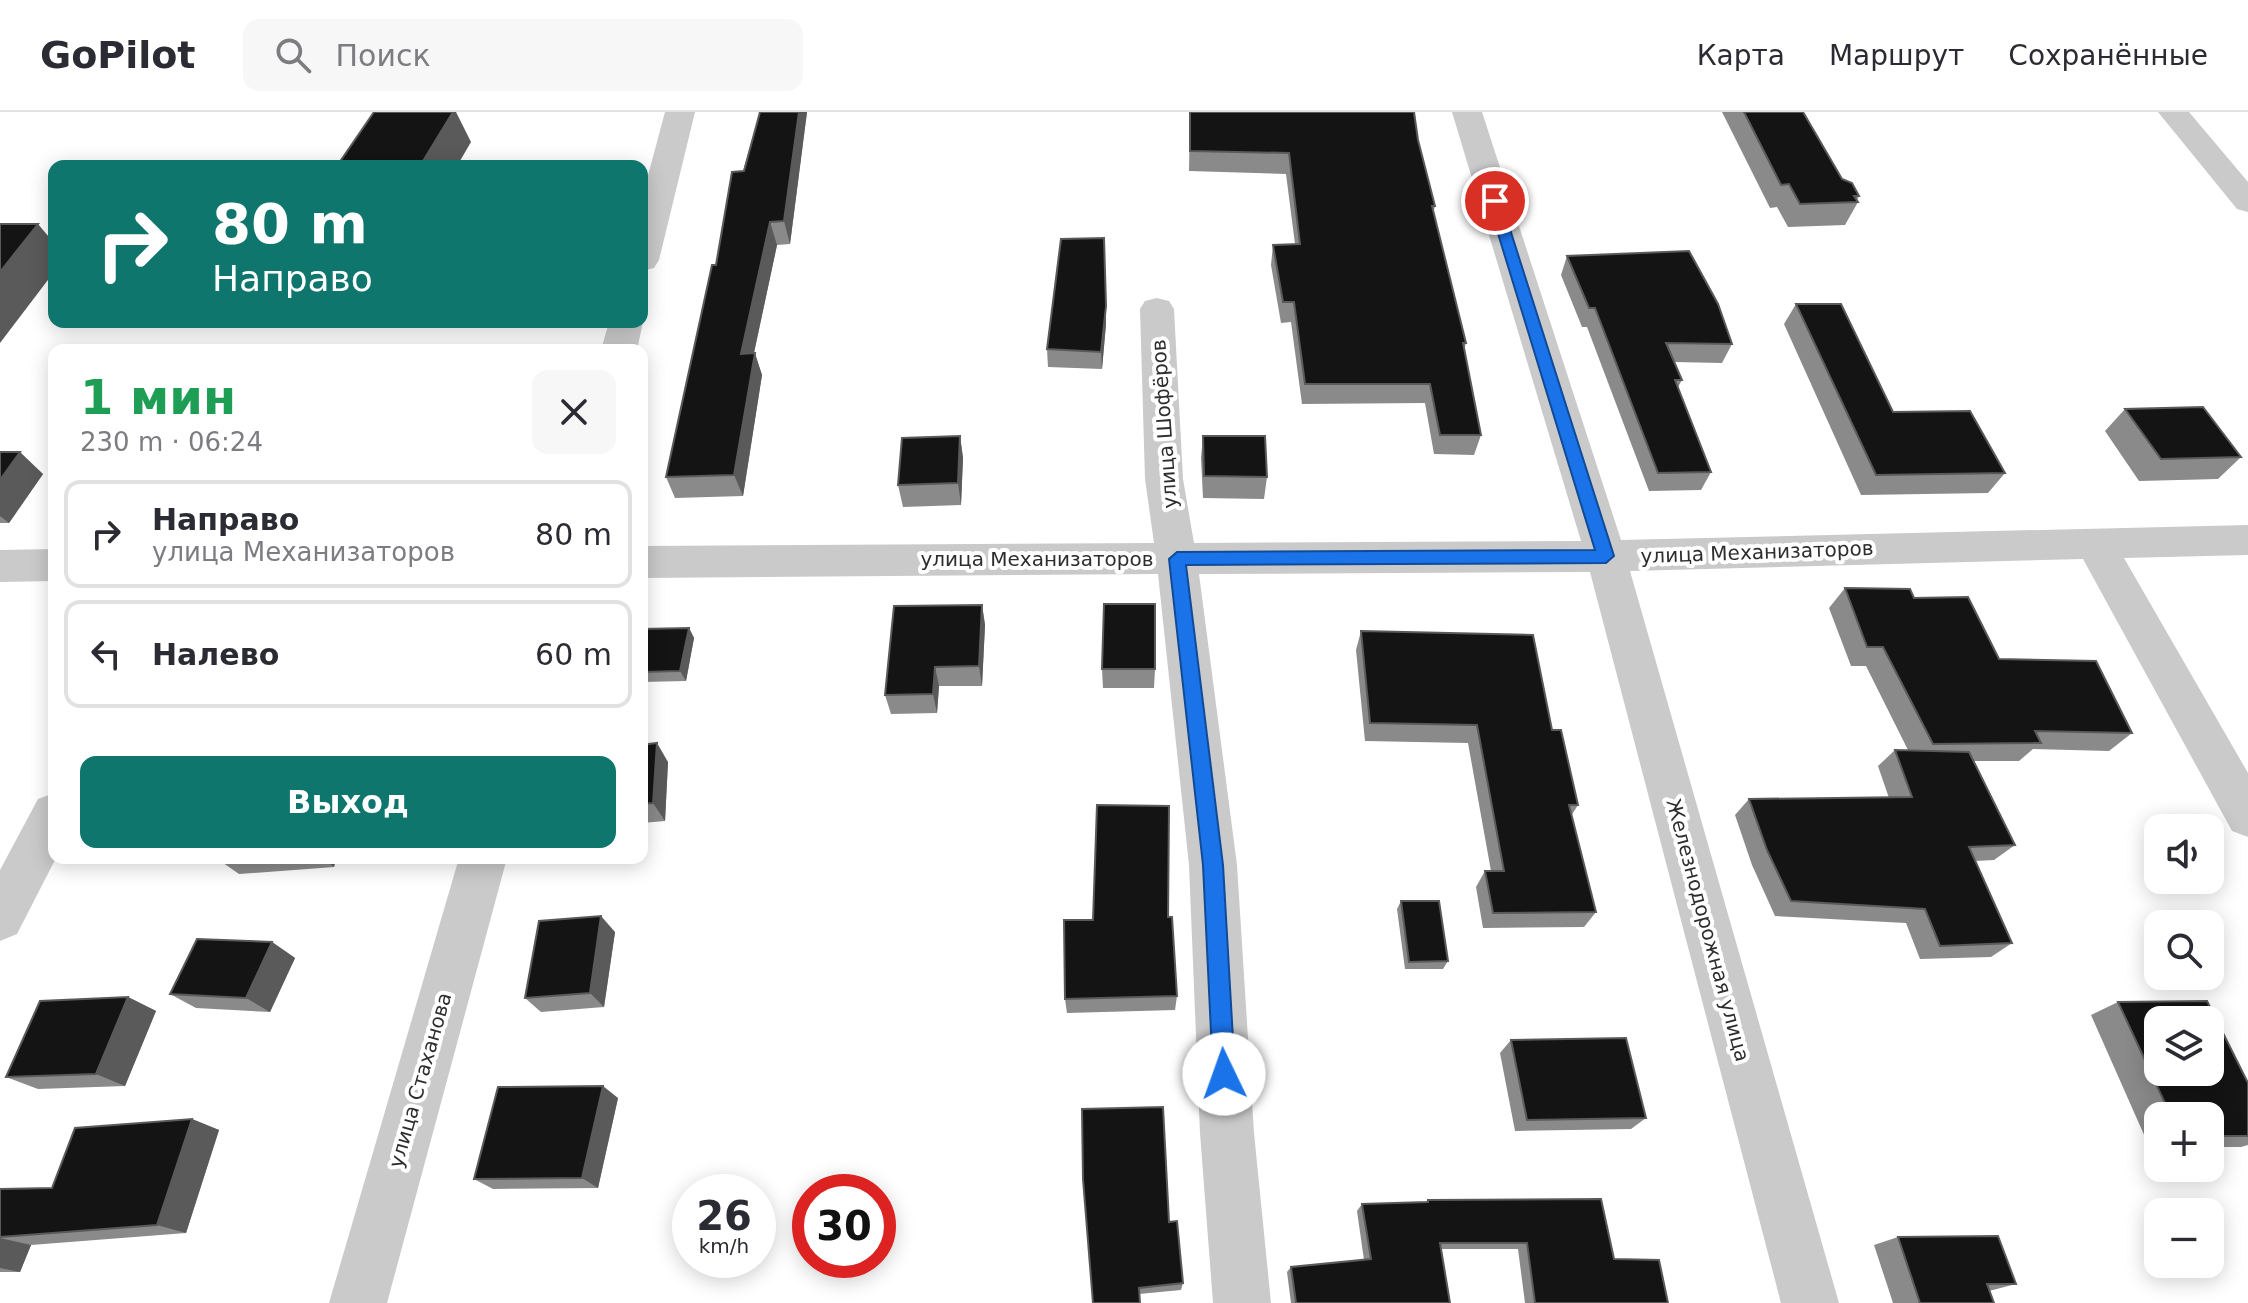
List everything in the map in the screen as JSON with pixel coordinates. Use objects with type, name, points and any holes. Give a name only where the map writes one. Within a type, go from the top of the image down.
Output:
[{"type":"street","points":[[648,237],[680,112]]},
{"type":"street","name":"Железнодорожная улица","points":[[1467,112],[1606,556],[1810,1303]]},
{"type":"street","points":[[2173,112],[2248,202]]},
{"type":"street","name":"улица Шофёров","points":[[1157,309],[1164,479],[1177,559],[1213,865],[1227,1133],[1242,1303]]},
{"type":"street","name":"улица Механизаторов","points":[[648,562],[1606,556],[2248,540]]},
{"type":"street","points":[[2094,542],[2248,816]]},
{"type":"street","points":[[0,566],[48,565]]},
{"type":"street","points":[[0,918],[48,826]]},
{"type":"street","name":"улица Стаханова","points":[[358,1303],[481,864]]},
{"type":"building","points":[[374,112],[453,112],[424,160],[341,160]]},
{"type":"building","points":[[760,112],[799,112],[784,221],[770,222],[741,354],[755,353],[734,475],[666,477],[712,265],[716,265],[732,172],[744,171]]},
{"type":"building","points":[[1190,112],[1414,112],[1435,206],[1432,206],[1466,343],[1463,343],[1481,435],[1440,435],[1430,384],[1305,384],[1294,302],[1283,302],[1273,245],[1300,244],[1289,153],[1190,151]]},
{"type":"building","points":[[1744,112],[1803,112],[1842,179],[1852,183],[1859,196],[1854,196],[1858,202],[1800,204],[1789,184],[1781,185]]},
{"type":"building","points":[[0,224],[38,224],[0,272]]},
{"type":"building","points":[[1104,238],[1106,306],[1101,352],[1047,349],[1061,239]]},
{"type":"building","points":[[1689,251],[1718,304],[1732,344],[1666,343],[1682,380],[1675,380],[1711,472],[1658,473],[1595,308],[1589,308],[1567,256]]},
{"type":"building","points":[[1796,304],[1841,304],[1893,412],[1970,411],[2005,473],[1876,475]]},
{"type":"building","points":[[2203,407],[2241,457],[2161,459],[2125,409]]},
{"type":"building","points":[[960,436],[958,483],[898,485],[902,438]]},
{"type":"building","points":[[1203,436],[1265,436],[1267,477],[1204,476]]},
{"type":"building","points":[[0,452],[20,452],[0,480]]},
{"type":"building","points":[[1845,588],[1910,589],[1914,598],[1968,597],[1999,659],[2096,661],[2132,733],[2035,731],[2041,743],[1933,744],[1883,647],[1867,647]]},
{"type":"building","points":[[1104,604],[1155,604],[1155,669],[1102,669]]},
{"type":"building","points":[[982,605],[979,666],[935,667],[933,694],[885,695],[894,606]]},
{"type":"building","points":[[689,628],[680,671],[648,672],[648,629]]},
{"type":"building","points":[[1361,631],[1533,635],[1552,730],[1561,730],[1578,805],[1569,805],[1596,912],[1493,913],[1485,871],[1504,871],[1477,725],[1370,723]]},
{"type":"building","points":[[657,743],[653,803],[648,803],[648,744]]},
{"type":"building","points":[[1895,750],[1969,752],[2015,845],[1969,847],[2012,943],[1940,946],[1925,909],[1791,901],[1767,850],[1749,799],[1912,797]]},
{"type":"building","points":[[1097,805],[1169,806],[1168,917],[1172,917],[1177,996],[1065,999],[1064,920],[1093,920]]},
{"type":"building","points":[[1401,901],[1439,901],[1448,961],[1409,962]]},
{"type":"building","points":[[601,916],[590,993],[525,998],[539,921]]},
{"type":"building","points":[[197,939],[272,942],[246,998],[170,994]]},
{"type":"building","points":[[128,997],[96,1074],[6,1077],[40,1001]]},
{"type":"building","points":[[2207,1001],[2210,1006],[2144,1006],[2144,1058],[2118,1002]]},
{"type":"building","points":[[2224,1035],[2248,1083],[2248,1136],[2224,1136],[2224,1102],[2164,1102],[2157,1086],[2224,1086]]},
{"type":"building","points":[[1626,1038],[1646,1118],[1527,1120],[1511,1040]]},
{"type":"building","points":[[603,1086],[582,1178],[474,1179],[498,1087]]},
{"type":"building","points":[[1163,1107],[1169,1222],[1177,1221],[1183,1283],[1139,1288],[1140,1303],[1093,1303],[1083,1179],[1082,1109]]},
{"type":"building","points":[[192,1119],[157,1225],[0,1237],[0,1189],[52,1188],[75,1128]]},
{"type":"building","points":[[1601,1199],[1614,1259],[1659,1260],[1668,1303],[1535,1303],[1527,1243],[1440,1243],[1450,1303],[1296,1303],[1291,1267],[1371,1259],[1362,1204],[1428,1200]]},
{"type":"building","points":[[1998,1236],[2016,1284],[1987,1284],[1994,1303],[1920,1303],[1898,1237]]},
{"type":"route","points":[[1224,1074],[1213,865],[1177,559],[1606,556],[1495,201]]}]
